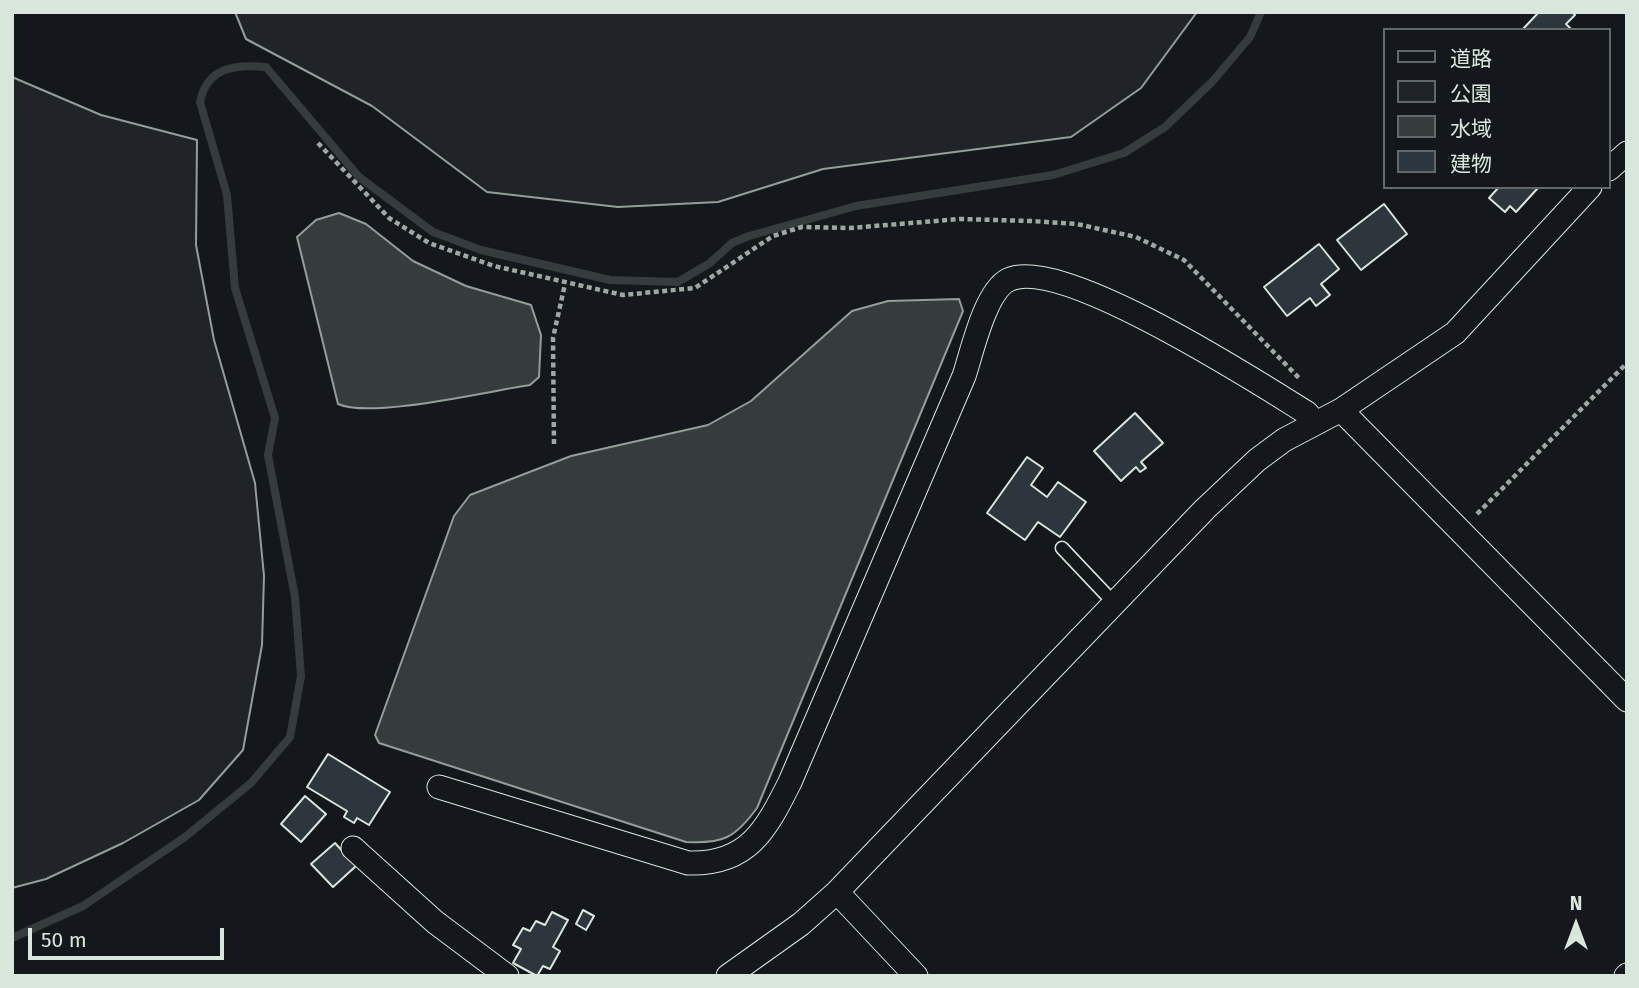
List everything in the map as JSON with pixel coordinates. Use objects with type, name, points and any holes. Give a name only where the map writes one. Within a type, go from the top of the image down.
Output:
[{"type":"street","points":[[728,976],[802,924],[837,892],[1205,509],[1257,460],[1284,440],[1340,410],[1455,333],[1588,189]]},
{"type":"street","points":[[439,787],[688,863],[722,860],[742,853],[772,818],[790,782],[964,376],[984,314],[997,289],[1008,280],[1021,277],[1063,282],[1105,299],[1240,370],[1307,414],[1315,424]]},
{"type":"street","points":[[1340,410],[1627,700]]},
{"type":"street","points":[[353,848],[435,922],[507,976]]},
{"type":"street","points":[[837,892],[916,976]]},
{"type":"lane","points":[[1062,548],[1115,604]]},
{"type":"path","points":[[318,143],[389,218],[429,243],[458,256],[565,284],[622,295],[695,288],[773,236],[802,227],[850,228],[960,219],[1077,224],[1136,237],[1184,260],[1306,385]]},
{"type":"path","points":[[554,444],[554,338],[565,284]]},
{"type":"path","points":[[1459,532],[1627,363]]},
{"type":"green space","points":[[235,12],[1197,12],[1141,88],[1071,137],[823,169],[718,202],[618,207],[487,192],[372,106],[246,39]]},
{"type":"green space","points":[[12,77],[101,115],[197,140],[196,245],[214,340],[255,483],[264,576],[262,645],[243,750],[199,800],[123,843],[46,879],[12,888]]},
{"type":"water","points":[[339,213],[366,224],[413,261],[466,286],[531,305],[541,335],[539,377],[530,385],[402,406],[354,408],[338,404],[297,237],[316,220]]},
{"type":"water","points":[[959,299],[963,311],[757,808],[735,832],[710,842],[686,842],[379,743],[375,735],[454,516],[470,495],[571,456],[708,425],[751,401],[852,311],[888,301]]},
{"type":"building","points":[[1539,12],[1572,12],[1575,15],[1566,24],[1570,28],[1524,28]]},
{"type":"building","points":[[1497,189],[1537,189],[1516,212],[1510,206],[1505,212],[1489,198]]},
{"type":"building","points":[[1384,204],[1407,234],[1361,270],[1337,240]]},
{"type":"building","points":[[1319,244],[1339,269],[1321,284],[1330,295],[1316,306],[1310,298],[1287,316],[1264,287]]},
{"type":"building","points":[[1135,413],[1163,443],[1141,462],[1146,468],[1140,472],[1136,467],[1121,481],[1094,451]]},
{"type":"building","points":[[1027,457],[1043,468],[1031,485],[1047,497],[1058,482],[1086,502],[1060,537],[1038,522],[1025,540],[987,513]]},
{"type":"building","points":[[328,754],[390,792],[369,825],[357,818],[354,823],[344,817],[347,811],[307,787]]},
{"type":"building","points":[[305,796],[326,814],[301,842],[281,824]]},
{"type":"building","points":[[335,843],[356,866],[333,887],[311,864]]},
{"type":"building","points":[[583,910],[594,916],[586,930],[576,924]]},
{"type":"building","points":[[552,912],[568,920],[553,947],[560,951],[550,969],[543,966],[537,976],[513,963],[521,949],[513,945],[523,928],[530,931],[536,921],[545,925]]},
{"type":"waterway","points":[[12,938],[83,906],[185,837],[251,783],[290,737],[301,676],[295,597],[268,455],[275,418],[235,288],[227,195],[200,102],[209,81],[216,75],[224,70],[244,66],[266,67],[359,177],[433,232],[481,250],[610,280],[678,282],[710,263],[732,243],[749,236],[856,206],[1053,175],[1124,153],[1165,127],[1212,82],[1250,37],[1261,12]]}]
